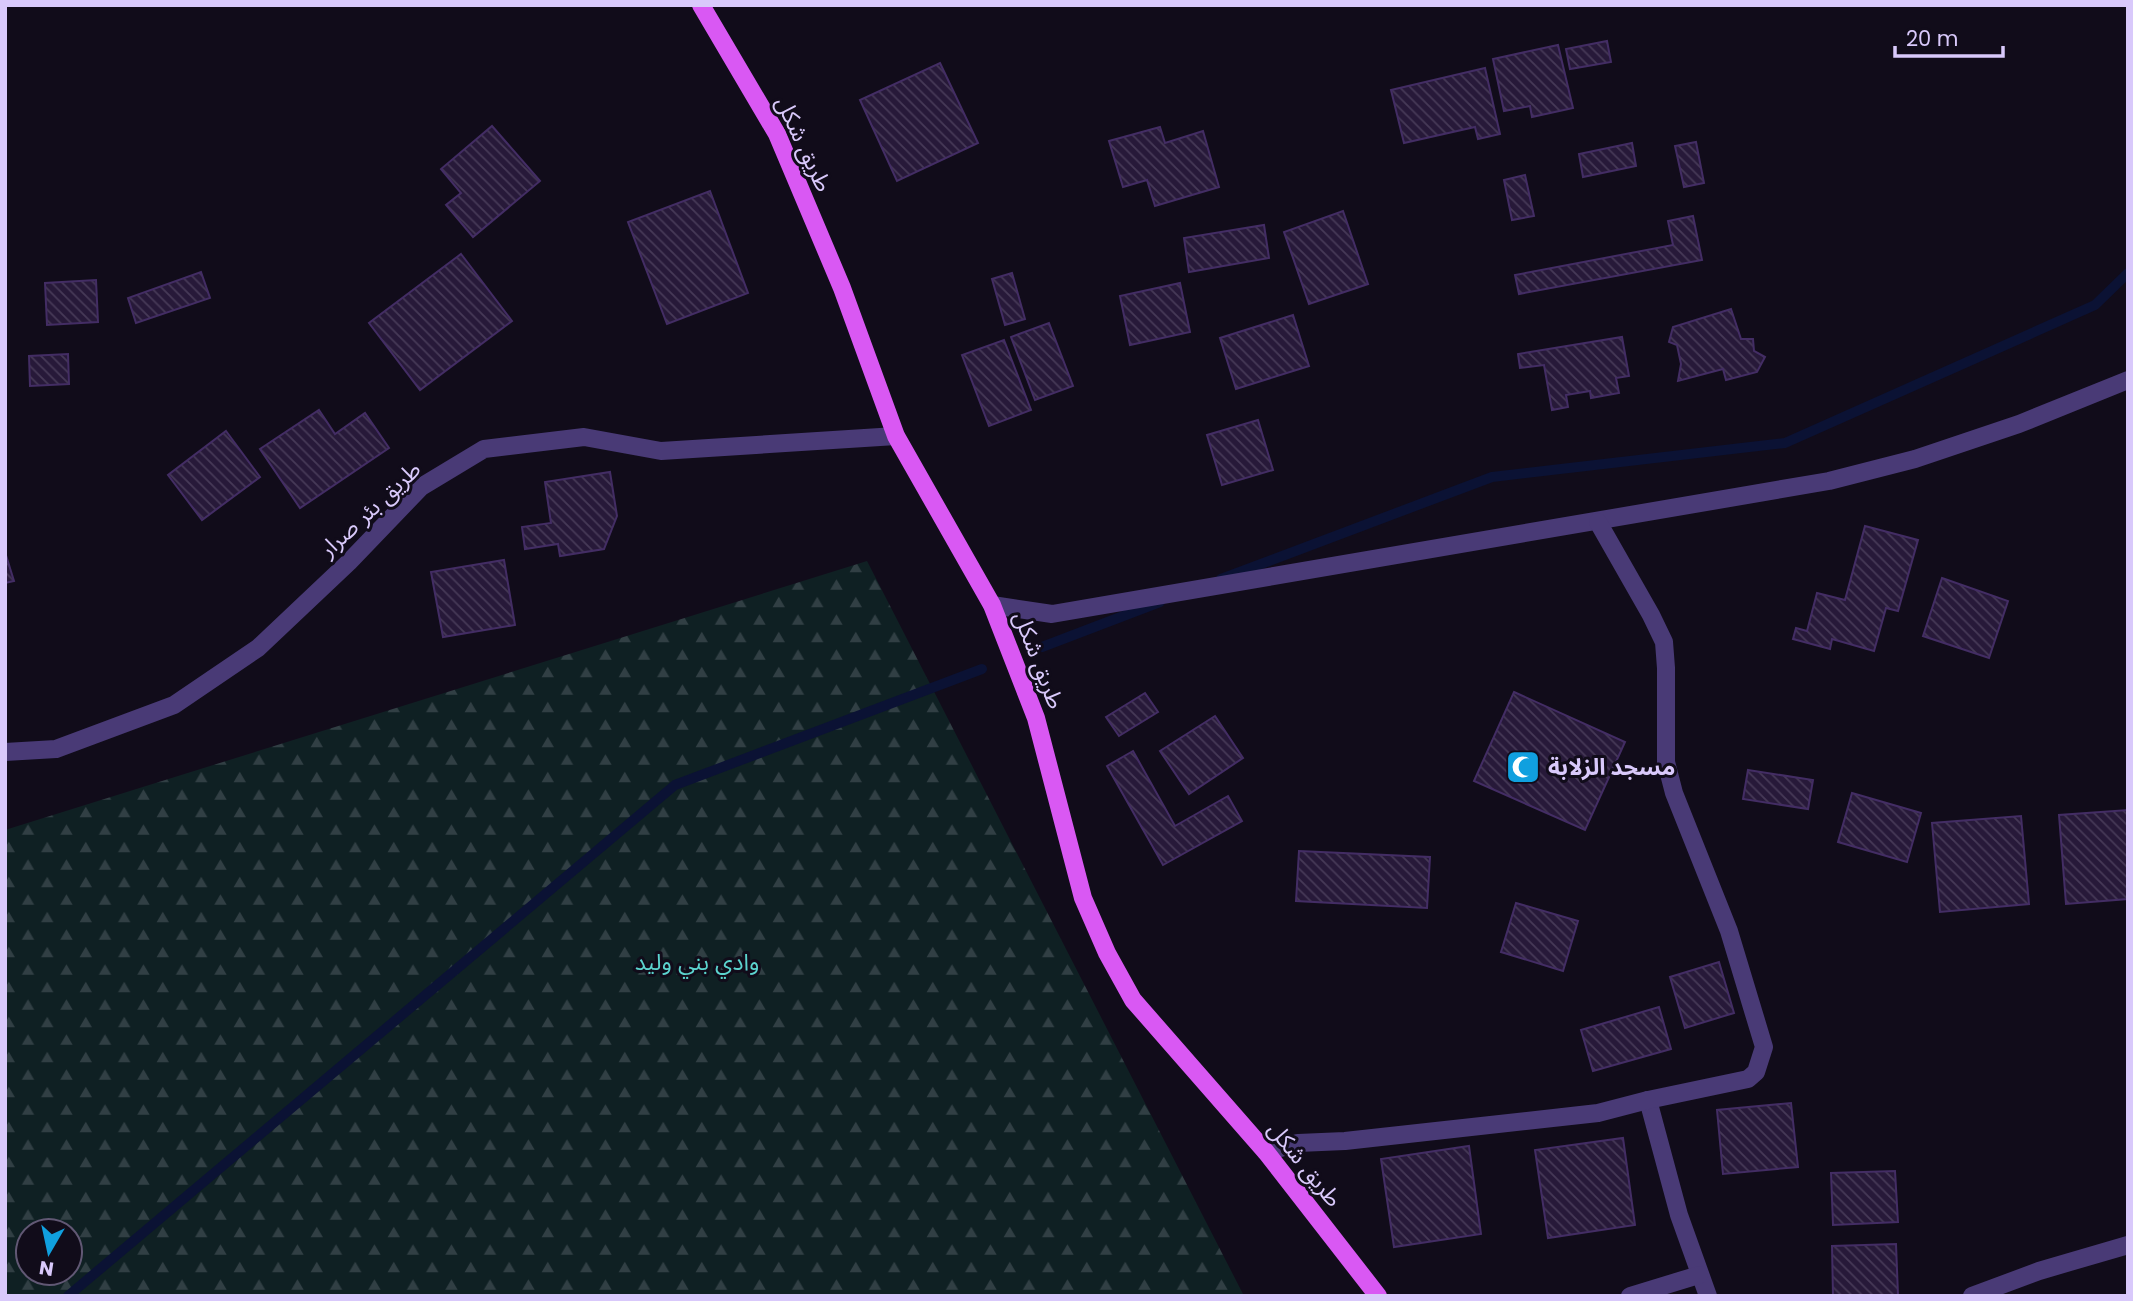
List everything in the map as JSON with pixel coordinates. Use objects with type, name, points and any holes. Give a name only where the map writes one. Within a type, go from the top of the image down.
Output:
[{"type":"main road","name":"طريق شكل","points":[[701,5],[777,134],[842,288],[896,436],[992,605],[1036,718],[1083,898],[1107,953],[1133,1000],[1266,1152],[1378,1296]]},
{"type":"street","points":[[992,605],[1052,614],[1829,481],[1903,462],[2019,424],[2128,380]]},
{"type":"street","name":"طريق بئر صرار","points":[[5,752],[57,750],[174,705],[258,648],[349,562],[421,487],[484,449],[584,437],[661,451],[896,436]]},
{"type":"street","points":[[1266,1152],[1298,1143],[1345,1141],[1598,1113],[1748,1079],[1756,1072],[1764,1047],[1729,931],[1674,793],[1666,762],[1664,642],[1598,522]]},
{"type":"street","points":[[1648,1100],[1679,1214],[1708,1296]]},
{"type":"street","points":[[1972,1296],[2039,1271],[2128,1245]]},
{"type":"street","points":[[1630,1296],[1699,1275]]},
{"type":"green space","name":"وادي بني وليد","points":[[867,561],[1244,1296],[5,1296],[5,830]]},
{"type":"building","points":[[1607,41],[1611,62],[1570,69],[1566,49]]},
{"type":"building","points":[[1558,45],[1573,108],[1532,117],[1530,106],[1504,111],[1493,59]]},
{"type":"building","points":[[940,63],[978,143],[897,181],[860,100]]},
{"type":"building","points":[[1485,68],[1500,134],[1478,139],[1475,127],[1404,143],[1391,90]]},
{"type":"building","points":[[492,126],[540,181],[473,237],[446,205],[461,193],[441,169]]},
{"type":"building","points":[[1160,127],[1165,143],[1203,131],[1219,187],[1155,206],[1147,180],[1123,187],[1109,141]]},
{"type":"building","points":[[1696,142],[1704,183],[1684,187],[1675,146]]},
{"type":"building","points":[[1632,143],[1636,166],[1583,177],[1579,154]]},
{"type":"building","points":[[1525,175],[1534,216],[1512,220],[1504,180]]},
{"type":"building","points":[[710,191],[748,293],[667,324],[628,222]]},
{"type":"building","points":[[1343,211],[1368,284],[1309,304],[1284,232]]},
{"type":"building","points":[[1693,216],[1702,260],[1519,294],[1515,275],[1673,245],[1668,221]]},
{"type":"building","points":[[1264,225],[1269,258],[1189,272],[1184,238]]},
{"type":"building","points":[[461,254],[512,321],[420,390],[369,323]]},
{"type":"building","points":[[201,272],[210,298],[136,323],[128,298]]},
{"type":"building","points":[[1012,273],[1025,319],[1005,325],[992,279]]},
{"type":"building","points":[[96,280],[98,322],[47,325],[45,283]]},
{"type":"building","points":[[1180,283],[1190,332],[1130,345],[1120,296]]},
{"type":"building","points":[[1731,309],[1741,339],[1753,339],[1754,351],[1765,357],[1757,372],[1726,380],[1723,369],[1678,381],[1681,364],[1677,345],[1669,342],[1673,327]]},
{"type":"building","points":[[1293,315],[1309,366],[1236,389],[1220,338]]},
{"type":"building","points":[[1049,323],[1073,386],[1035,400],[1011,337]]},
{"type":"building","points":[[1622,337],[1629,376],[1616,378],[1619,393],[1591,398],[1590,391],[1566,395],[1568,407],[1552,410],[1544,365],[1520,368],[1518,354]]},
{"type":"building","points":[[1004,340],[1031,410],[989,426],[962,355]]},
{"type":"building","points":[[68,354],[69,384],[30,386],[29,356]]},
{"type":"building","points":[[319,410],[335,434],[365,413],[389,448],[300,508],[260,449]]},
{"type":"building","points":[[1258,420],[1273,470],[1222,485],[1207,435]]},
{"type":"building","points":[[226,431],[260,477],[202,520],[168,475]]},
{"type":"building","points":[[610,472],[617,516],[604,549],[560,556],[558,544],[525,549],[522,527],[551,523],[545,482]]},
{"type":"building","points":[[1865,526],[1918,540],[1898,611],[1886,608],[1874,651],[1832,639],[1830,649],[1793,639],[1796,628],[1807,631],[1817,593],[1845,600]]},
{"type":"building","points":[[5,552],[14,581],[5,583]]},
{"type":"building","points":[[504,560],[515,625],[443,637],[431,572]]},
{"type":"building","points":[[1942,578],[2008,601],[1989,658],[1923,636]]},
{"type":"building","points":[[1514,692],[1625,742],[1585,830],[1474,781]]},
{"type":"building","points":[[1145,693],[1158,712],[1119,736],[1106,717]]},
{"type":"building","points":[[1215,716],[1243,758],[1189,794],[1160,751]]},
{"type":"building","points":[[1133,751],[1175,826],[1228,796],[1242,821],[1163,865],[1107,766]]},
{"type":"building","points":[[1748,770],[1813,780],[1808,809],[1743,799]]},
{"type":"building","points":[[1852,793],[1921,813],[1907,862],[1838,842]]},
{"type":"building","points":[[2128,810],[2128,899],[2066,904],[2059,815]]},
{"type":"building","points":[[2021,816],[2029,904],[1940,912],[1932,823]]},
{"type":"building","points":[[1299,851],[1430,857],[1427,908],[1296,901]]},
{"type":"building","points":[[1516,903],[1578,921],[1563,971],[1501,952]]},
{"type":"building","points":[[1719,962],[1734,1013],[1685,1028],[1670,977]]},
{"type":"building","points":[[1659,1007],[1671,1049],[1593,1071],[1581,1030]]},
{"type":"building","points":[[1791,1103],[1798,1167],[1723,1174],[1717,1110]]},
{"type":"building","points":[[1623,1138],[1635,1225],[1548,1238],[1535,1150]]},
{"type":"building","points":[[1469,1146],[1481,1234],[1394,1247],[1381,1159]]},
{"type":"building","points":[[1895,1171],[1898,1222],[1833,1225],[1831,1173]]},
{"type":"building","points":[[1896,1244],[1898,1295],[1833,1296],[1832,1246]]},
{"type":"waterway","points":[[1221,579],[1492,477],[1785,443],[2095,305],[2128,273]]},
{"type":"waterway","points":[[1042,647],[1160,602]]},
{"type":"waterway","points":[[68,1296],[675,785],[982,669]]},
{"type":"place","name":"مسجد الزلابة","points":[[1523,767]]}]
